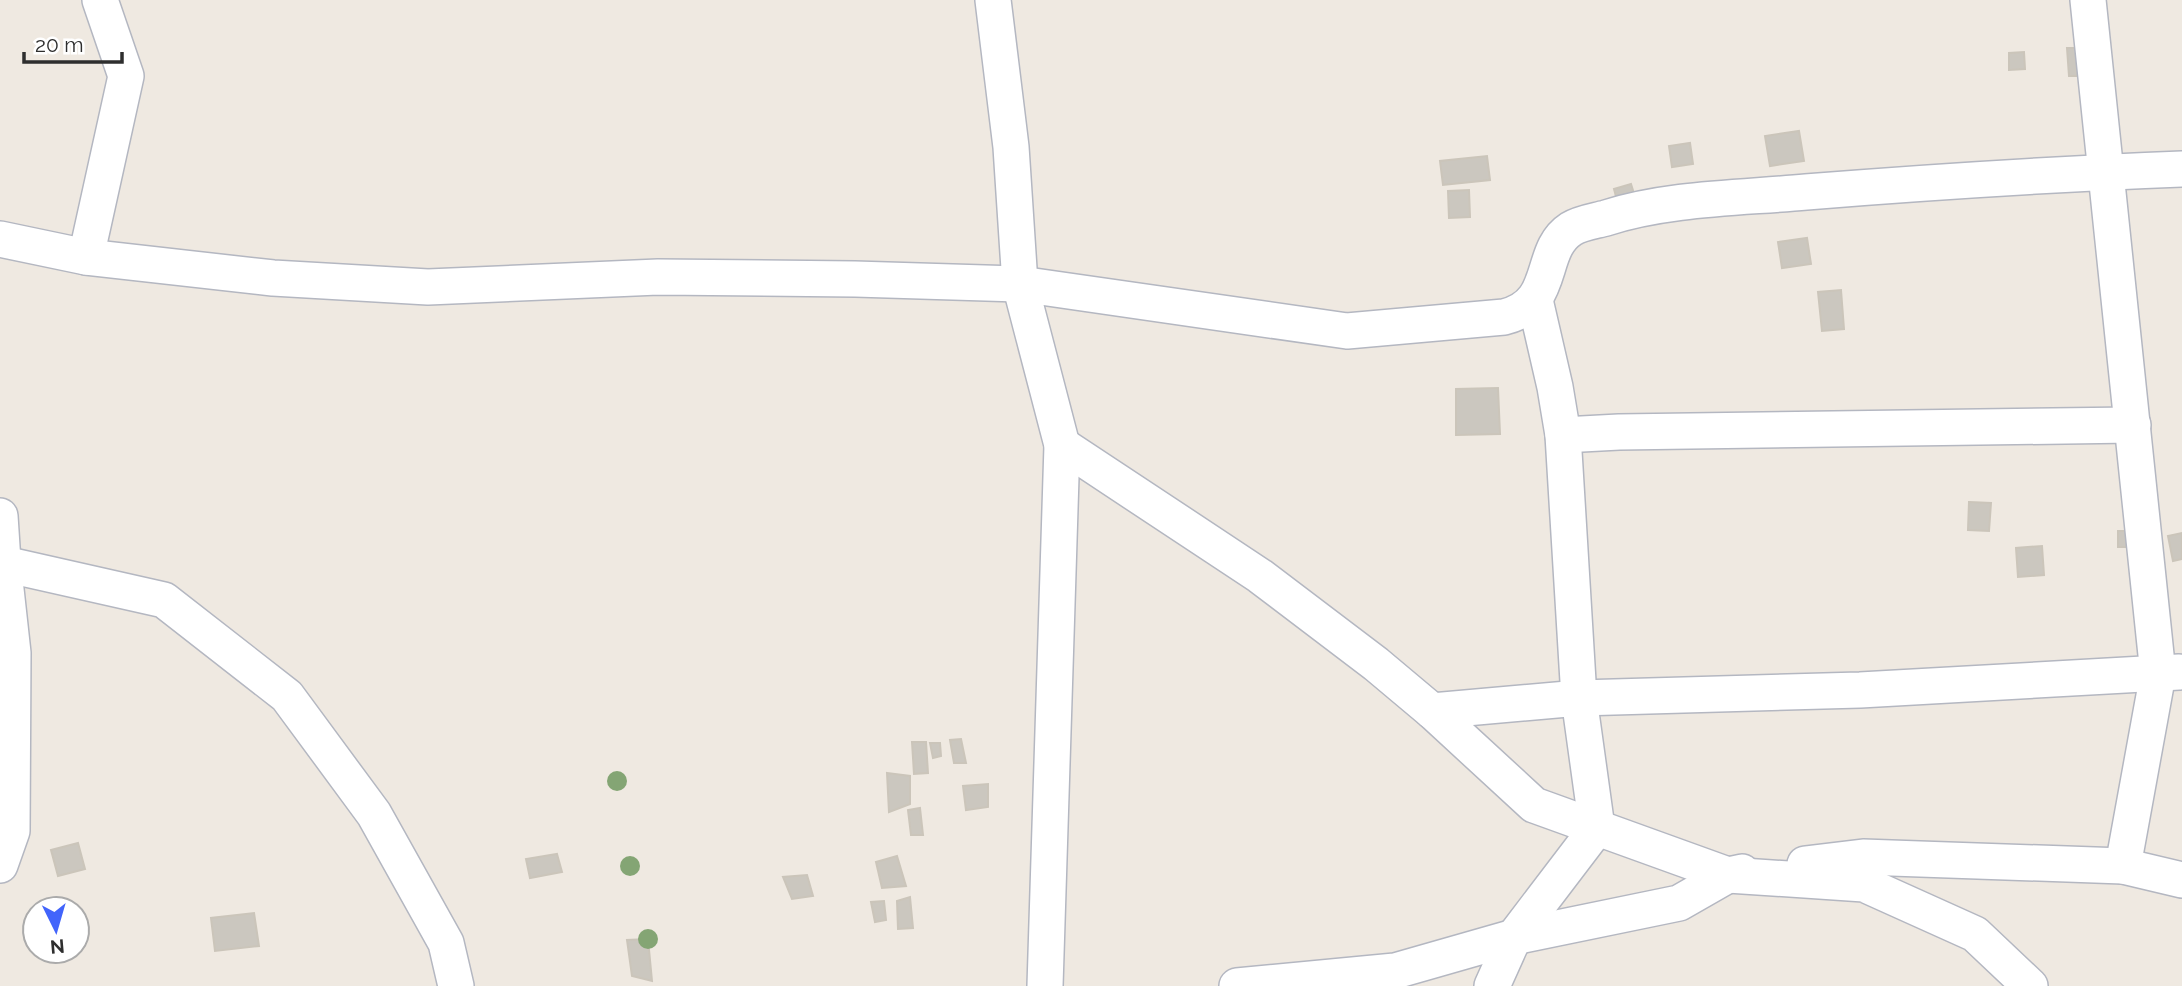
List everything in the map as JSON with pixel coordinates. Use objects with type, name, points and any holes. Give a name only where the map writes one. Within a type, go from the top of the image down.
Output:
[{"type":"street","points":[[86,257],[126,76],[100,0]]},
{"type":"street","points":[[993,0],[1011,147],[1020,284],[1062,444],[1045,986]]},
{"type":"street","points":[[2088,0],[2133,425],[2170,673],[2123,866]]},
{"type":"street","points":[[0,239],[86,257],[273,278],[428,287],[658,277],[1020,284],[1347,331],[1504,317],[1518,313],[1535,300],[1558,242],[1571,229],[1632,210],[1714,200],[1937,181],[2182,169]]},
{"type":"street","points":[[1492,986],[1514,937],[1597,828],[1578,698],[1563,435],[1535,300]]},
{"type":"street","points":[[1563,435],[2133,425]]},
{"type":"street","points":[[1062,444],[1261,576],[1376,664],[1432,711],[1534,805],[1728,875],[1864,884],[1975,934],[2030,986]]},
{"type":"street","points":[[0,516],[1,562],[13,653],[12,831],[0,865]]},
{"type":"street","points":[[1,562],[163,600],[287,696],[374,814],[446,943],[456,986]]},
{"type":"street","points":[[1432,711],[1578,698],[1860,690],[2170,673]]},
{"type":"street","points":[[1237,986],[1350,981],[1514,937],[1679,903],[1728,875],[1863,857],[2123,866],[2182,880]]},
{"type":"building","points":[[2067,48],[2083,48],[2085,76],[2069,76]]},
{"type":"building","points":[[2024,52],[2025,69],[2009,70],[2009,53]]},
{"type":"building","points":[[1799,131],[1804,161],[1770,166],[1765,136]]},
{"type":"building","points":[[1690,143],[1693,164],[1672,167],[1669,146]]},
{"type":"building","points":[[1487,156],[1490,180],[1443,185],[1440,161]]},
{"type":"building","points":[[1631,184],[1637,203],[1619,208],[1614,189]]},
{"type":"building","points":[[1469,190],[1470,217],[1449,218],[1448,191]]},
{"type":"building","points":[[1807,238],[1811,264],[1782,268],[1778,242]]},
{"type":"building","points":[[1841,290],[1844,329],[1822,331],[1818,292]]},
{"type":"building","points":[[1498,388],[1500,434],[1456,435],[1456,389]]},
{"type":"building","points":[[1969,502],[1991,503],[1989,531],[1968,530]]},
{"type":"building","points":[[2118,531],[2133,531],[2134,547],[2118,547]]},
{"type":"building","points":[[2182,533],[2182,559],[2173,561],[2168,536]]},
{"type":"building","points":[[2042,546],[2044,575],[2018,577],[2016,548]]},
{"type":"building","points":[[961,739],[966,763],[954,763],[950,740]]},
{"type":"building","points":[[912,742],[926,742],[928,773],[914,774]]},
{"type":"building","points":[[930,743],[940,743],[941,756],[933,758]]},
{"type":"building","points":[[887,773],[910,776],[910,804],[889,812]]},
{"type":"building","points":[[988,784],[988,807],[966,810],[963,786]]},
{"type":"building","points":[[920,808],[923,835],[911,835],[908,810]]},
{"type":"building","points":[[78,843],[85,869],[58,876],[51,850]]},
{"type":"building","points":[[557,854],[562,872],[530,878],[526,859]]},
{"type":"building","points":[[897,856],[906,886],[882,888],[876,862]]},
{"type":"building","points":[[807,875],[813,896],[792,899],[783,877]]},
{"type":"building","points":[[910,897],[913,928],[898,929],[897,901]]},
{"type":"building","points":[[884,901],[886,920],[875,922],[871,902]]},
{"type":"building","points":[[254,913],[259,946],[215,951],[211,918]]},
{"type":"building","points":[[648,939],[652,981],[632,976],[627,940]]}]
